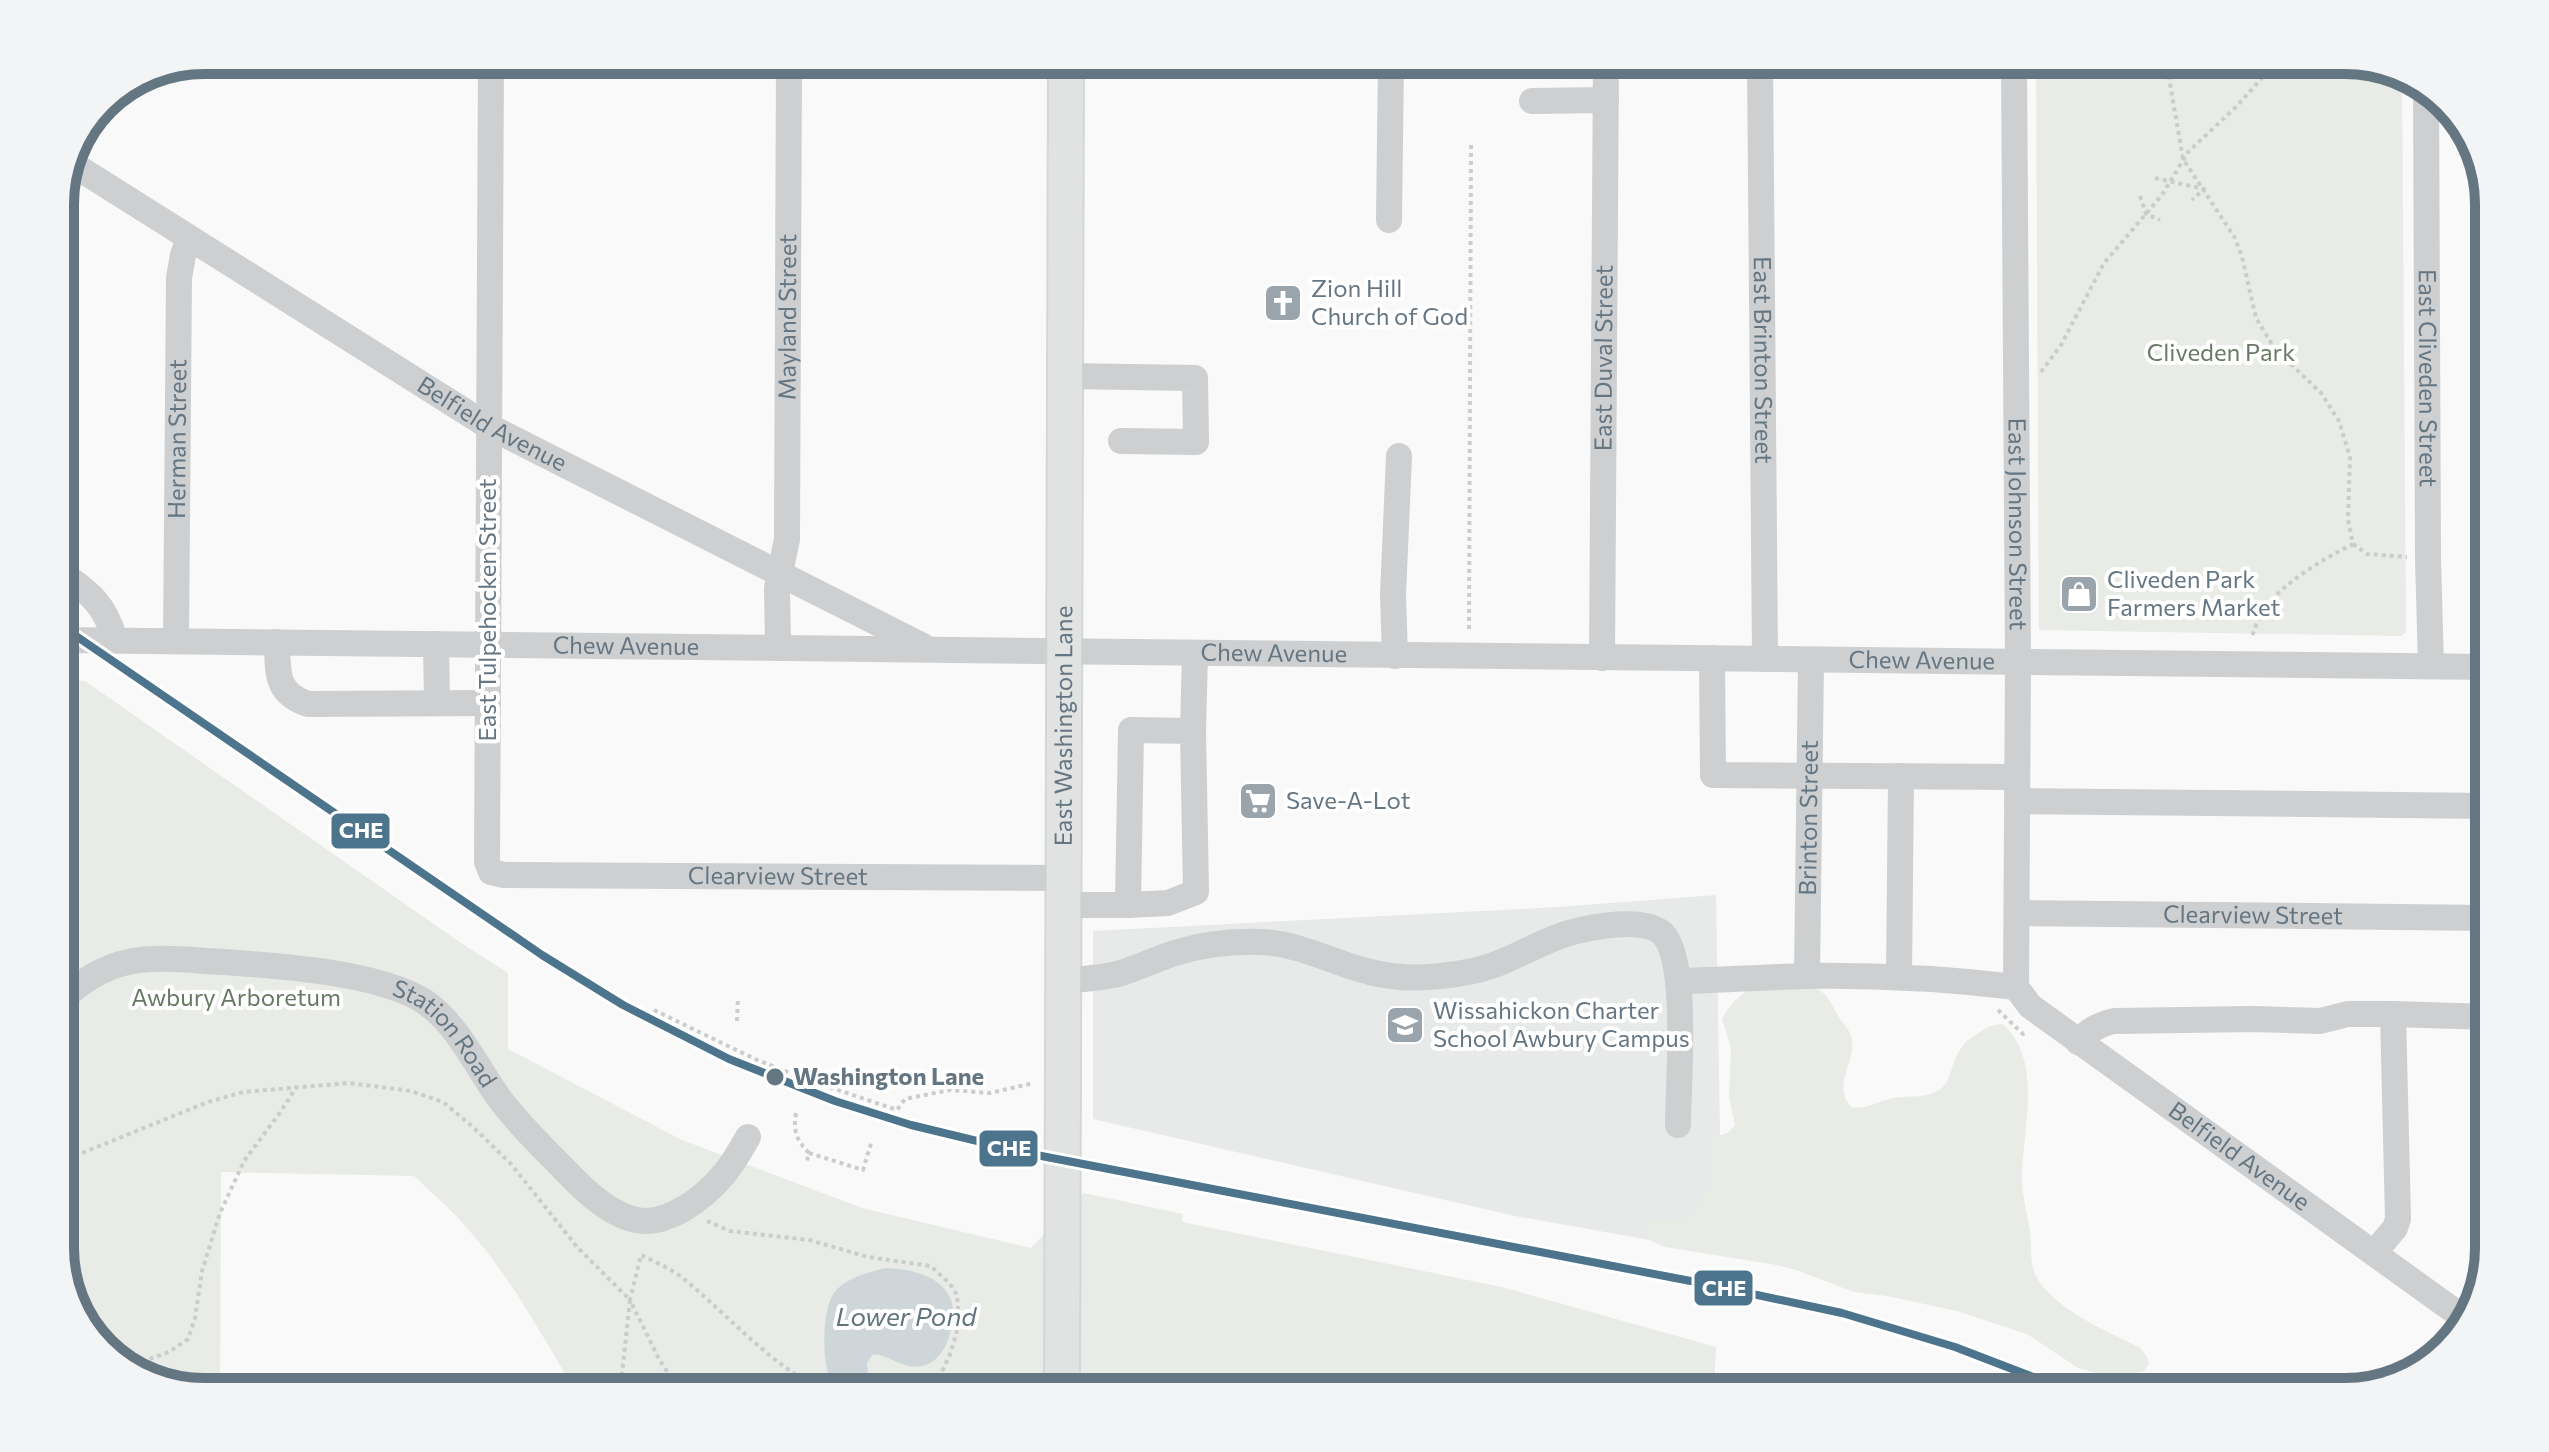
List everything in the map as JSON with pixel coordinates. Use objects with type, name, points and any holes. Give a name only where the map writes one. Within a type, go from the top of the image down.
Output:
[{"type":"main road","name":"East Washington Lane","points":[[1062,1378],[1066,74]]},
{"type":"street","name":"East Tulpehocken Street","points":[[491,74],[487,862],[491,872]]},
{"type":"street","name":"Mayland Street","points":[[778,648],[777,588],[787,539],[789,74]]},
{"type":"street","points":[[1389,220],[1391,74]]},
{"type":"street","name":"East Duval Street","points":[[1602,658],[1606,74]]},
{"type":"street","name":"East Brinton Street","points":[[1760,74],[1765,659]]},
{"type":"street","name":"East Johnson Street","points":[[2014,74],[2018,662],[2016,987]]},
{"type":"street","points":[[1532,101],[1606,100]]},
{"type":"street","name":"East Cliveden Street","points":[[2426,102],[2431,666]]},
{"type":"street","name":"Belfield Avenue","points":[[79,168],[488,426],[930,649]]},
{"type":"street","name":"Herman Street","points":[[176,641],[179,278],[189,238]]},
{"type":"street","points":[[1063,376],[1195,378],[1196,442],[1121,441]]},
{"type":"street","points":[[1395,656],[1393,595],[1399,456]]},
{"type":"street","points":[[74,583],[94,598],[109,620],[115,640]]},
{"type":"street","name":"Chew Avenue","points":[[74,640],[2475,667]]},
{"type":"street","points":[[277,642],[280,682],[286,693],[308,704],[488,703]]},
{"type":"street","points":[[436,644],[437,703]]},
{"type":"street","points":[[1128,905],[1131,730],[1193,731],[1195,653]]},
{"type":"street","points":[[1712,658],[1713,775],[1901,776],[2017,789],[2475,805]]},
{"type":"street","name":"Brinton Street","points":[[1807,976],[1811,660]]},
{"type":"street","name":"Clearview Street","points":[[491,872],[504,875],[1064,891],[1128,905],[1168,903],[1196,892],[1193,731]]},
{"type":"street","points":[[1899,977],[1901,776]]},
{"type":"street","name":"Clearview Street","points":[[2017,913],[2475,918]]},
{"type":"street","points":[[1064,981],[1115,975],[1178,952],[1256,941],[1283,943],[1369,972],[1401,978],[1441,976],[1476,970],[1568,934],[1634,924],[1661,932],[1670,944],[1679,981],[1678,1125]]},
{"type":"street","name":"Station Road","points":[[74,990],[94,974],[137,959],[278,967],[347,976],[397,988],[423,1001],[441,1016],[518,1121],[581,1186],[608,1208],[631,1219],[651,1222],[681,1210],[726,1172],[748,1137]]},
{"type":"street","points":[[1679,981],[1807,976],[1899,977],[1964,980],[2016,987]]},
{"type":"street","name":"Belfield Avenue","points":[[2016,987],[2030,1006],[2078,1042],[2458,1314]]},
{"type":"street","points":[[2078,1042],[2088,1031],[2114,1021],[2320,1021],[2348,1014],[2475,1017]]},
{"type":"street","points":[[2374,1253],[2395,1228],[2398,1219],[2393,1014]]},
{"type":"path","points":[[2168,74],[2183,159],[2235,238],[2256,318],[2275,349],[2321,393],[2339,421],[2350,457],[2348,520],[2353,544],[2367,554],[2408,557]]},
{"type":"path","points":[[2036,376],[2061,345],[2104,263],[2146,214],[2183,159],[2265,74]]},
{"type":"path","points":[[1469,629],[1471,141]]},
{"type":"path","points":[[2155,178],[2204,189]]},
{"type":"path","points":[[2192,200],[2204,189]]},
{"type":"path","points":[[2140,196],[2146,214],[2160,220]]},
{"type":"path","points":[[2252,637],[2266,606],[2280,593],[2333,554],[2353,544]]},
{"type":"path","points":[[737,1021],[738,997]]},
{"type":"path","points":[[654,1010],[757,1060],[897,1110],[901,1102],[911,1096],[950,1090],[990,1093],[1063,1074]]},
{"type":"path","points":[[74,1156],[224,1097],[297,1086],[349,1083],[411,1091],[443,1102],[511,1164],[578,1248],[630,1300],[671,1378]]},
{"type":"path","points":[[142,1362],[188,1339],[195,1318],[202,1271],[220,1213],[244,1161],[297,1086]]},
{"type":"path","points":[[796,1113],[793,1127],[799,1143],[809,1153],[863,1170],[872,1140]]},
{"type":"path","points":[[807,1161],[809,1153]]},
{"type":"path","points":[[681,1210],[730,1231],[809,1240],[868,1257],[931,1266],[957,1295],[959,1323],[939,1378]]},
{"type":"path","points":[[622,1378],[630,1300],[641,1255],[682,1277],[749,1340],[799,1378]]},
{"type":"shaded area","name":"Wissahickon Charter School Awbury Campus","points":[[1716,895],[1722,1253],[1515,1216],[1093,1119],[1093,931],[1558,907]]},
{"type":"green space","name":"Cliveden Park","points":[[2036,74],[2345,74],[2378,78],[2402,87],[2406,632],[2401,636],[2039,630]]},
{"type":"green space","name":"Awbury Arboretum","points":[[74,681],[85,681],[508,973],[508,1049],[682,1140],[862,1208],[1031,1248],[1084,1193],[1183,1214],[1182,1222],[1502,1287],[1716,1347],[1715,1378],[568,1378],[498,1266],[461,1221],[414,1176],[221,1172],[220,1378],[171,1374],[139,1361],[112,1340],[87,1305],[74,1256]]},
{"type":"green space","points":[[1804,983],[1827,997],[1851,1036],[1852,1049],[1844,1091],[1851,1107],[1935,1092],[1947,1082],[1964,1044],[1988,1027],[2003,1024],[2016,1040],[2024,1058],[2027,1078],[2022,1183],[2035,1272],[2043,1286],[2060,1303],[2140,1348],[2149,1364],[2144,1371],[2103,1375],[2078,1368],[2027,1334],[1957,1311],[1854,1292],[1777,1265],[1665,1247],[1647,1239],[1643,1220],[1680,1220],[1695,1215],[1707,1187],[1711,1139],[1729,1132],[1735,1125],[1729,1097],[1731,1048],[1722,1019],[1724,1015],[1747,991]]},
{"type":"water","name":"Lower Pond","points":[[886,1268],[915,1272],[939,1283],[947,1292],[952,1303],[950,1333],[934,1360],[913,1367],[884,1356],[872,1355],[867,1363],[868,1373],[875,1378],[830,1378],[825,1351],[825,1324],[830,1301],[839,1288],[865,1274]]},
{"type":"transit line","name":"CHE","points":[[74,635],[542,955],[623,1005],[729,1059],[835,1101],[911,1125],[1031,1154],[1842,1313],[1955,1347],[2036,1378]]},
{"type":"place","name":"Zion Hill Church of God","points":[[1283,303]]},
{"type":"place","name":"Cliveden Park Farmers Market","points":[[2079,594]]},
{"type":"place","name":"Save-A-Lot","points":[[1258,801]]},
{"type":"place","name":"Wissahickon Charter School Awbury Campus","points":[[1405,1025]]},
{"type":"place","name":"Washington Lane","points":[[775,1077]]}]
